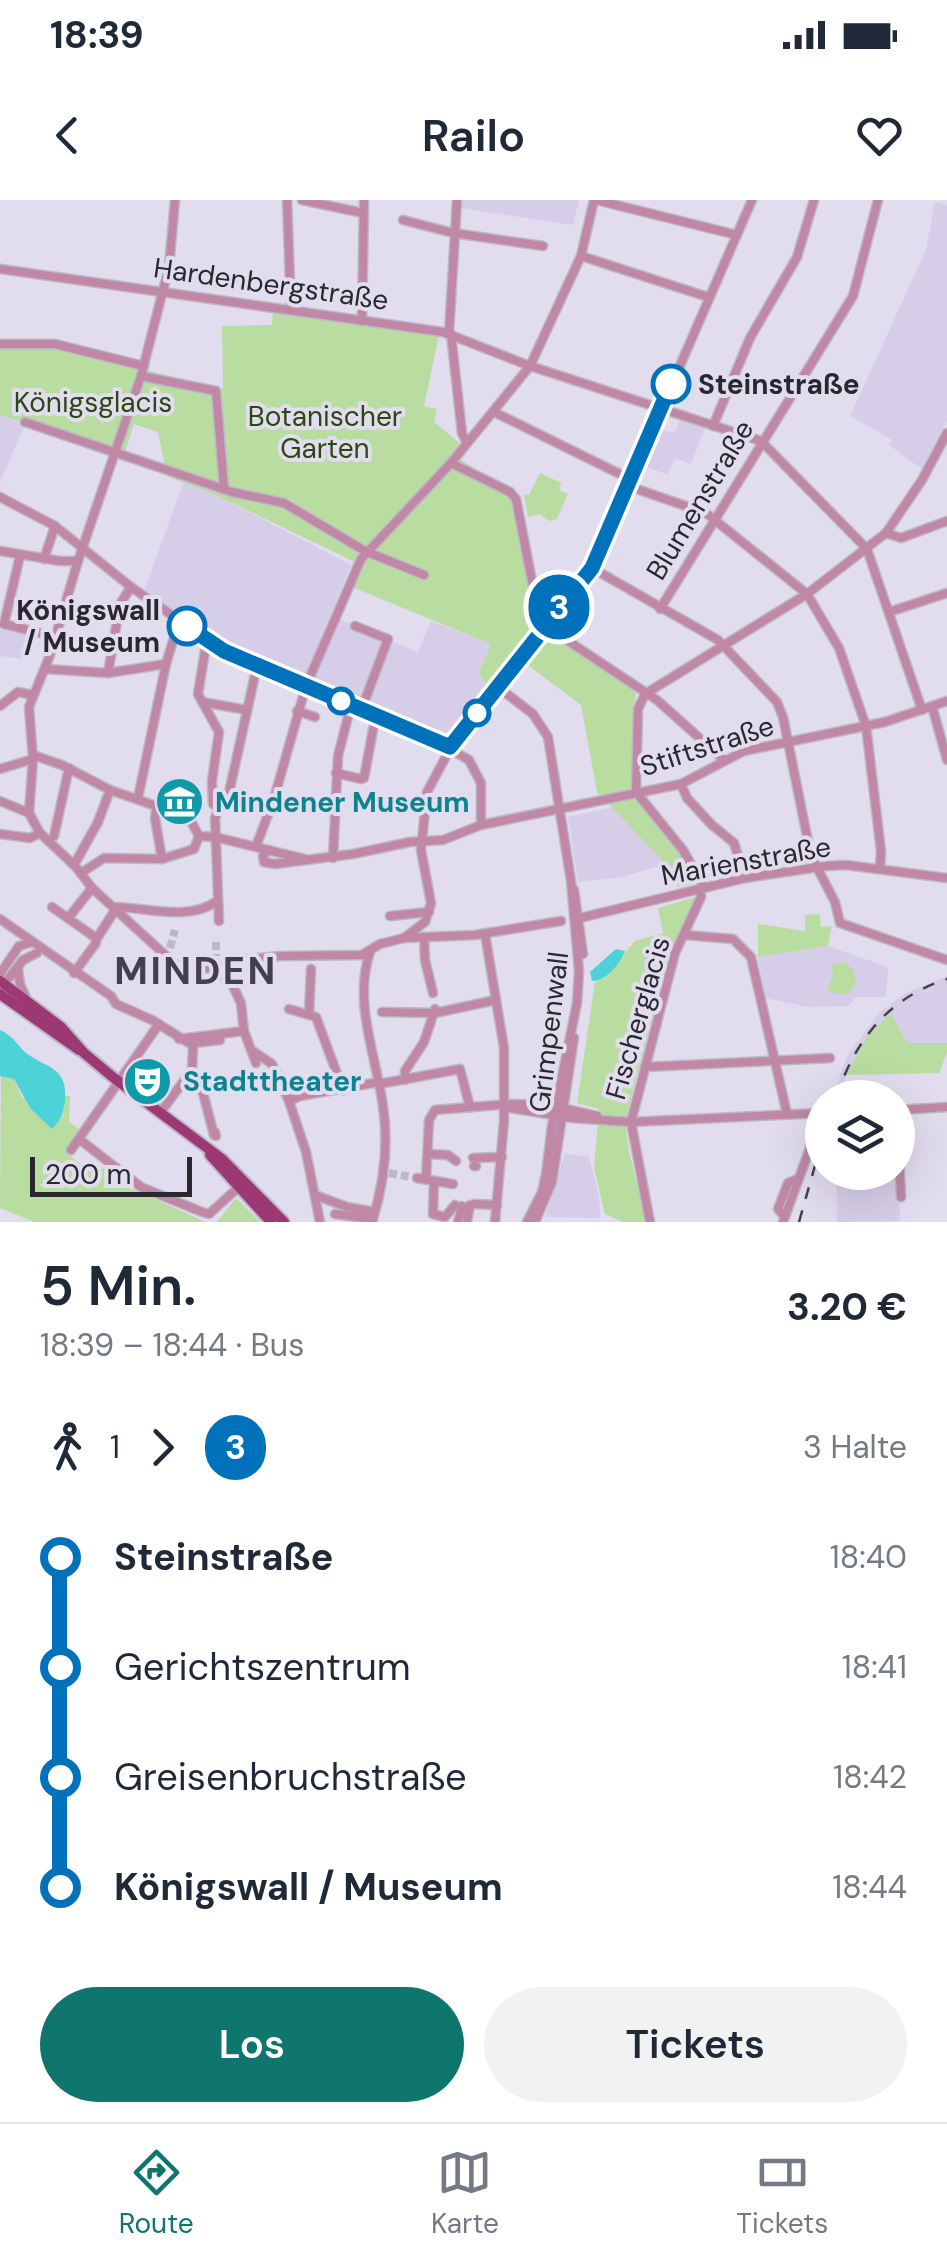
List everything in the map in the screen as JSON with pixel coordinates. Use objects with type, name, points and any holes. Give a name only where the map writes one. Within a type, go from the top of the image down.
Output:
[{"type":"main road","points":[[1,985],[68,1033],[84,1052]]},
{"type":"main road","points":[[1,985],[222,1160],[271,1222]]},
{"type":"main road","points":[[241,1186],[284,1222]]},
{"type":"street","points":[[174,200],[169,268],[142,371],[28,714],[33,757],[28,812],[40,833],[81,869],[92,888],[176,965],[216,969],[238,957],[311,961],[362,955],[380,944],[404,938],[485,934],[561,922]]},
{"type":"street","points":[[288,200],[290,310]]},
{"type":"street","points":[[302,200],[364,213]]},
{"type":"street","points":[[362,321],[364,200]]},
{"type":"street","points":[[457,200],[450,334],[462,433],[467,443]]},
{"type":"street","points":[[256,846],[273,802],[306,686],[366,551],[451,464],[530,366],[580,256],[595,200],[737,235]]},
{"type":"street","points":[[404,938],[421,928],[429,912],[431,892],[422,841],[427,792],[450,747],[592,568],[752,200]]},
{"type":"street","points":[[713,426],[750,338],[797,257],[814,200]]},
{"type":"street","name":"Blumenstraße","points":[[660,609],[853,296],[878,200]]},
{"type":"street","points":[[403,220],[453,233],[543,246]]},
{"type":"street","points":[[580,256],[708,297]]},
{"type":"street","name":"Hardenbergstraße","points":[[0,269],[450,334],[530,366]]},
{"type":"street","points":[[0,344],[55,344],[216,391],[220,476],[224,488]]},
{"type":"street","points":[[530,366],[761,442],[867,549],[922,710]]},
{"type":"street","points":[[494,412],[629,482],[714,519],[807,594],[839,648],[866,726],[880,869]]},
{"type":"street","points":[[25,422],[224,488],[284,503],[366,551],[424,575]]},
{"type":"street","points":[[702,888],[684,850],[636,792],[638,708],[645,694],[807,594],[886,533],[922,480],[947,433]]},
{"type":"street","points":[[451,464],[510,492],[516,499],[539,617],[545,624],[658,700],[724,760]]},
{"type":"street","points":[[0,497],[55,526],[131,588],[206,640],[257,666],[450,747],[477,771],[481,824]]},
{"type":"street","points":[[886,533],[901,538],[947,521]]},
{"type":"street","points":[[44,559],[55,526]]},
{"type":"street","points":[[0,551],[78,561]]},
{"type":"street","points":[[20,556],[4,624],[56,637]]},
{"type":"street","points":[[592,568],[725,646],[779,706],[815,867],[835,902],[840,923],[947,960]]},
{"type":"street","points":[[108,673],[119,609],[131,588]]},
{"type":"street","points":[[890,612],[947,593]]},
{"type":"street","points":[[138,798],[179,620]]},
{"type":"street","points":[[355,626],[388,639],[362,708]]},
{"type":"street","points":[[206,640],[198,694],[219,732],[212,790],[213,804],[219,810]]},
{"type":"street","points":[[45,670],[108,673],[166,664]]},
{"type":"street","points":[[219,920],[214,904],[216,825],[219,810],[226,806],[257,666]]},
{"type":"street","points":[[498,686],[533,714],[548,737],[580,918]]},
{"type":"street","points":[[0,706],[18,692],[33,695]]},
{"type":"street","name":"Stiftstraße","points":[[269,850],[263,856],[264,862],[280,864],[443,840],[481,824],[680,784],[744,751],[866,726],[947,701]]},
{"type":"street","points":[[202,702],[247,710]]},
{"type":"street","points":[[332,858],[336,773],[351,705]]},
{"type":"street","points":[[932,706],[947,760]]},
{"type":"street","points":[[297,711],[315,717]]},
{"type":"street","points":[[336,773],[363,778],[376,714]]},
{"type":"street","points":[[215,754],[236,757]]},
{"type":"street","points":[[0,769],[33,757],[70,768],[110,790],[161,806],[192,823],[199,836],[194,850],[162,858],[104,858],[81,869]]},
{"type":"street","points":[[54,836],[70,768]]},
{"type":"street","points":[[680,784],[687,798],[734,843],[745,878]]},
{"type":"street","points":[[81,869],[110,790]]},
{"type":"street","points":[[0,801],[28,812]]},
{"type":"street","points":[[161,806],[155,818],[162,858]]},
{"type":"street","points":[[0,834],[30,838],[40,833]]},
{"type":"street","points":[[199,836],[309,860]]},
{"type":"street","name":"Marienstraße","points":[[580,918],[745,878],[815,867],[846,865],[947,878]]},
{"type":"street","points":[[571,880],[574,927]]},
{"type":"street","points":[[69,917],[92,888]]},
{"type":"street","name":"Fischerglacis","points":[[650,1222],[631,1122],[675,953],[686,935],[702,888]]},
{"type":"street","points":[[114,908],[172,912],[214,904]]},
{"type":"street","points":[[52,907],[96,940]]},
{"type":"street","points":[[72,973],[114,908]]},
{"type":"street","name":"Marienstraße","points":[[582,938],[591,921],[614,910]]},
{"type":"street","points":[[390,916],[429,912]]},
{"type":"street","name":"Grimpenwall","points":[[535,1222],[552,1182],[578,994],[579,954],[574,927],[580,918]]},
{"type":"street","name":"Grimpenwall","points":[[527,1222],[542,1192],[552,1126],[559,1111],[581,1002],[580,918]]},
{"type":"street","points":[[0,919],[72,973]]},
{"type":"street","points":[[15,928],[23,943]]},
{"type":"street","points":[[485,934],[504,1038],[502,1157],[495,1222]]},
{"type":"street","points":[[686,935],[728,938],[748,952],[787,1114]]},
{"type":"street","points":[[424,937],[424,960],[433,993]]},
{"type":"street","points":[[23,943],[33,942]]},
{"type":"street","points":[[33,942],[37,952],[112,996],[116,1004],[160,1024],[179,1038],[193,1045],[220,1040]]},
{"type":"street","points":[[1,985],[23,943]]},
{"type":"street","points":[[1,985],[28,955],[37,952]]},
{"type":"street","points":[[370,952],[364,990],[386,1136],[387,1173],[374,1218]]},
{"type":"street","points":[[310,1014],[311,961]]},
{"type":"street","points":[[18,966],[28,1002]]},
{"type":"street","points":[[216,969],[232,984],[242,1003],[244,1031],[256,1064]]},
{"type":"street","points":[[382,1012],[435,1011],[496,1000]]},
{"type":"street","points":[[289,1009],[318,1020],[347,1089]]},
{"type":"street","points":[[406,1080],[404,1071],[424,1042],[435,1011]]},
{"type":"street","points":[[71,1150],[160,1024]]},
{"type":"street","points":[[179,1038],[244,1031]]},
{"type":"street","points":[[160,1113],[190,1074],[193,1045]]},
{"type":"street","points":[[253,1051],[272,1064],[288,1101],[306,1152],[320,1222]]},
{"type":"street","points":[[645,1067],[830,1058]]},
{"type":"street","points":[[288,1101],[460,1069],[470,1107]]},
{"type":"street","points":[[190,1074],[203,1093],[215,1132]]},
{"type":"street","points":[[504,1107],[511,1104],[631,1122],[805,1113]]},
{"type":"street","points":[[915,1109],[947,1106]]},
{"type":"street","points":[[497,1205],[465,1205],[445,1217],[433,1214],[425,1180],[431,1154],[432,1112],[504,1107],[542,1116],[552,1126]]},
{"type":"street","points":[[516,1110],[559,1111]]},
{"type":"street","points":[[78,1139],[142,1187],[209,1214],[241,1186]]},
{"type":"street","points":[[431,1154],[448,1155],[456,1162]]},
{"type":"street","points":[[474,1163],[502,1157]]},
{"type":"street","points":[[783,1219],[805,1161]]},
{"type":"street","points":[[425,1180],[454,1184]]},
{"type":"street","points":[[901,1190],[901,1197]]},
{"type":"street","points":[[315,1195],[374,1218]]},
{"type":"street","points":[[458,1222],[465,1205]]},
{"type":"street","points":[[465,1205],[467,1222]]},
{"type":"street","points":[[335,1214],[374,1218]]},
{"type":"shaded area","points":[[462,200],[579,200],[573,225],[461,208]]},
{"type":"shaded area","points":[[935,202],[947,205],[947,421],[922,469],[889,445],[891,439],[850,416],[926,250]]},
{"type":"shaded area","points":[[0,416],[25,424],[0,482]]},
{"type":"shaded area","points":[[680,420],[705,428],[691,464],[675,458],[668,475],[640,464],[655,427],[675,433]]},
{"type":"shaded area","points":[[183,483],[224,499],[351,565],[305,677],[212,638],[145,589]]},
{"type":"shaded area","points":[[338,619],[418,652],[431,621],[492,644],[479,673],[489,690],[450,742],[311,684]]},
{"type":"shaded area","points":[[0,622],[30,629],[22,659],[0,656]]},
{"type":"shaded area","points":[[613,807],[667,864],[622,877],[578,882],[568,817]]},
{"type":"shaded area","points":[[828,946],[888,967],[886,997],[856,997],[848,1006],[808,1007],[765,998],[758,957]]},
{"type":"shaded area","points":[[947,976],[947,1043],[907,1043],[890,1014],[868,1035],[844,1080],[839,1080],[848,1054],[878,1014],[904,994]]},
{"type":"shaded area","points":[[565,1153],[589,1157],[600,1218],[545,1217]]},
{"type":"shaded area","points":[[836,1190],[899,1190],[900,1221],[837,1222]]},
{"type":"green space","points":[[273,312],[439,335],[424,406],[437,409],[434,422],[462,445],[454,455],[518,498],[537,619],[636,686],[632,784],[681,849],[699,883],[678,887],[673,871],[597,792],[581,705],[517,657],[489,690],[479,673],[491,644],[352,587],[361,565],[167,476],[158,432],[134,424],[123,458],[0,415],[0,342],[56,348],[223,389],[222,326],[272,325]]},
{"type":"green space","points":[[540,473],[561,483],[559,490],[568,494],[557,519],[550,521],[539,514],[528,517],[524,494],[529,495]]},
{"type":"green space","points":[[699,896],[670,949],[629,1105],[629,1151],[646,1222],[623,1222],[605,1214],[594,1168],[599,1109],[577,1103],[595,982],[605,977],[635,941],[663,933],[658,908]]},
{"type":"green space","points":[[820,914],[821,927],[832,926],[828,946],[758,957],[758,924],[805,931],[805,915]]},
{"type":"green space","points":[[844,962],[854,970],[856,985],[848,993],[835,994],[827,988],[833,977],[832,964]]},
{"type":"green space","points":[[891,1013],[907,1043],[947,1043],[939,1073],[846,1075],[868,1035]]},
{"type":"green space","points":[[1,1075],[14,1079],[22,1097],[63,1117],[65,1096],[70,1096],[69,1122],[83,1132],[68,1154],[92,1173],[104,1168],[130,1188],[206,1222],[35,1222],[0,1208]]},
{"type":"green space","points":[[237,1199],[260,1222],[217,1222]]},
{"type":"water","points":[[616,949],[625,951],[616,967],[592,981],[590,972]]},
{"type":"water","points":[[0,1030],[60,1075],[65,1101],[60,1119],[52,1129],[31,1109],[14,1079],[0,1076]]},
{"type":"tunnel","points":[[170,948],[175,930]]},
{"type":"tunnel","points":[[216,942],[216,956]]},
{"type":"tunnel","points":[[389,1173],[417,1178]]},
{"type":"railway","points":[[843,1080],[876,1024],[907,997],[947,979]]},
{"type":"railway","points":[[799,1222],[808,1190]]},
{"type":"bus line","name":"3","points":[[187,626],[224,651],[450,747],[592,568],[671,384]]},
{"type":"place","name":"Steinstraße","points":[[671,384]]},
{"type":"place","name":"Königswall / Museum","points":[[187,626]]},
{"type":"place","name":"Mindener Museum","points":[[180,802]]},
{"type":"place","name":"Stadttheater","points":[[148,1081]]},
{"type":"district","name":"MINDEN","points":[[196,971]]},
{"type":"park label","name":"Königsglacis","points":[[93,402]]},
{"type":"park label","name":"Botanischer Garten","points":[[325,432]]}]
